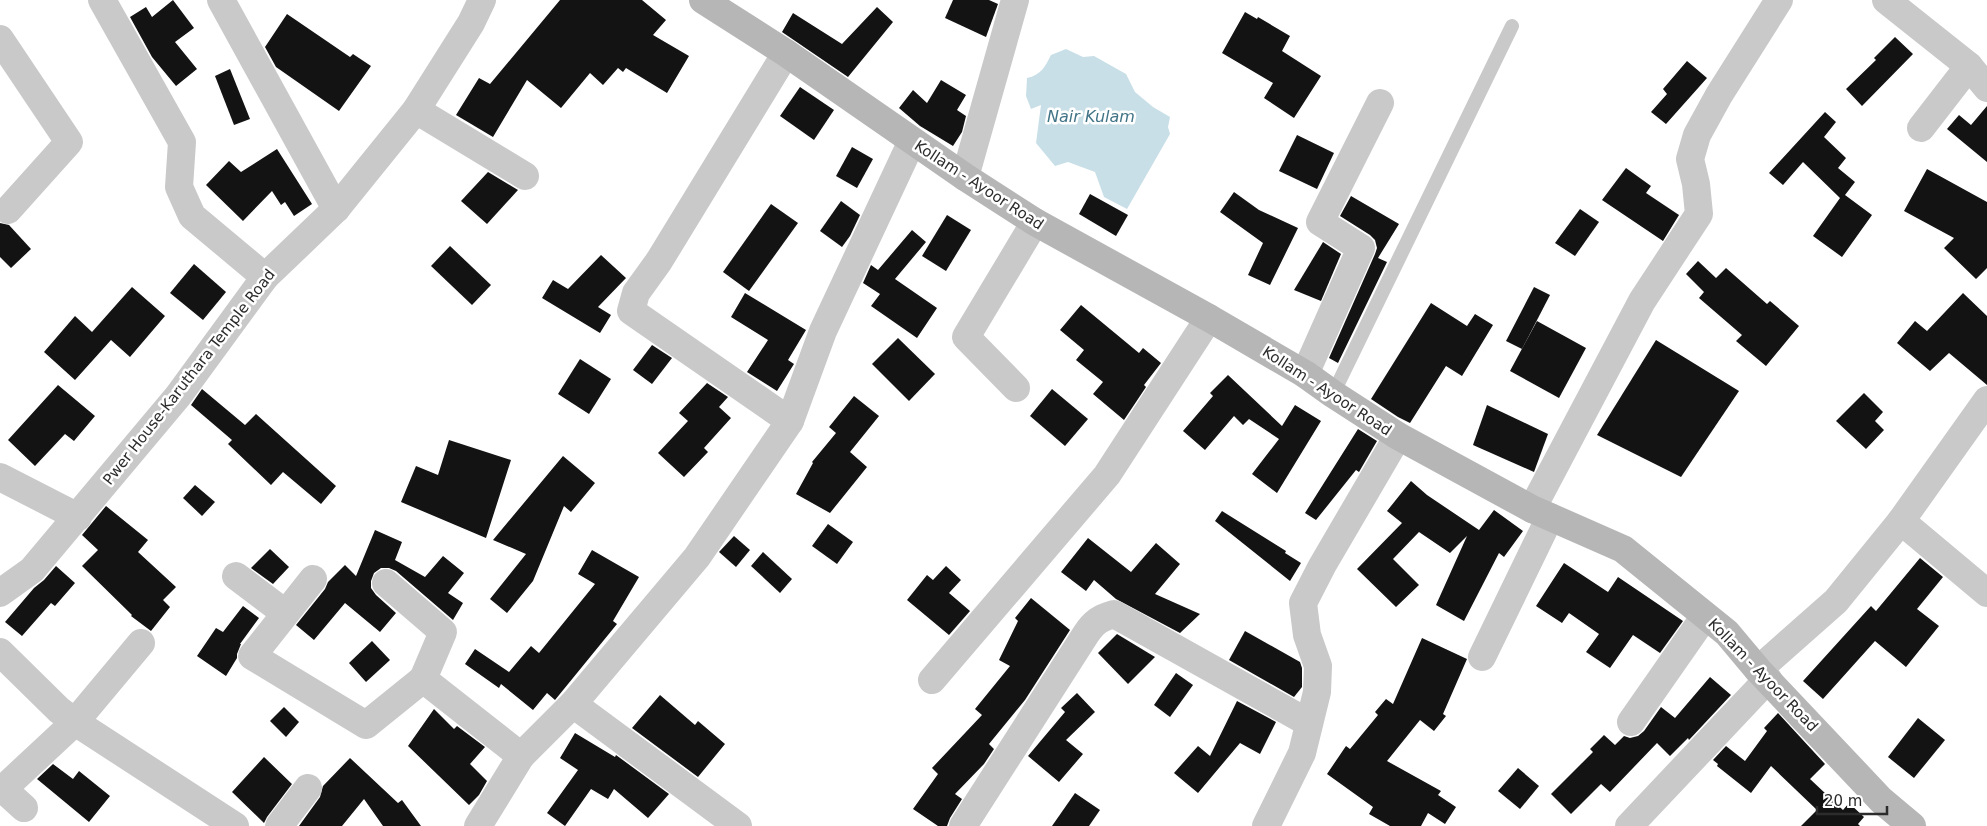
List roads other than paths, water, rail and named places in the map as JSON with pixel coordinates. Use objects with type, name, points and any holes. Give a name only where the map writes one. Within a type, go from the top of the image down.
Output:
[{"type":"main road","name":"Kollam - Ayoor Road","points":[[703,0],[786,53],[964,177],[1035,222],[1209,318],[1305,374],[1398,436],[1541,513],[1623,549],[1726,633],[1881,800],[1912,826]]},
{"type":"street","points":[[102,0],[182,142],[179,187],[192,216],[266,277]]},
{"type":"street","points":[[221,0],[336,209]]},
{"type":"street","name":"Pwer House-Karuthara Temple Road","points":[[0,593],[32,570],[178,396],[266,277],[336,209],[416,110],[471,23],[482,0]]},
{"type":"street","points":[[964,177],[1014,0]]},
{"type":"street","points":[[1482,657],[1541,513],[1642,301],[1699,214],[1696,184],[1690,159],[1697,135],[1718,95],[1778,0]]},
{"type":"street","points":[[1900,4],[1969,66],[1987,88]]},
{"type":"street","points":[[0,39],[69,142],[8,210]]},
{"type":"street","points":[[786,53],[659,261],[636,293],[631,311],[790,420]]},
{"type":"street","points":[[1922,128],[1969,66]]},
{"type":"street","points":[[1305,374],[1361,248],[1320,222],[1380,103]]},
{"type":"street","points":[[416,110],[526,176]]},
{"type":"street","points":[[478,826],[521,756],[573,704],[698,556],[790,420],[823,331],[912,141]]},
{"type":"street","points":[[1016,388],[966,337],[1035,222]]},
{"type":"street","points":[[932,680],[1108,476],[1209,318]]},
{"type":"street","points":[[1628,826],[1763,675],[1836,601],[1901,521],[1987,400]]},
{"type":"street","points":[[1266,826],[1302,753],[1317,692],[1318,666],[1307,635],[1303,603],[1322,566],[1398,436]]},
{"type":"street","points":[[0,478],[78,517]]},
{"type":"street","points":[[1901,521],[1987,593]]},
{"type":"street","points":[[236,576],[285,613]]},
{"type":"street","points":[[313,579],[252,656],[366,725],[423,679],[442,632],[386,583]]},
{"type":"street","points":[[963,826],[1095,621],[1114,614],[1309,723]]},
{"type":"street","points":[[1631,722],[1705,616]]},
{"type":"street","points":[[24,808],[2,789],[75,722],[141,643]]},
{"type":"street","points":[[0,652],[59,710],[75,722],[235,826]]},
{"type":"street","points":[[423,679],[521,756]]},
{"type":"street","points":[[573,704],[738,826]]},
{"type":"street","points":[[279,826],[308,788]]},
{"type":"lane","points":[[1333,394],[1512,26]]},
{"type":"water","name":"Nair Kulam","points":[[1066,49],[1083,57],[1094,56],[1126,74],[1135,92],[1153,107],[1170,117],[1168,127],[1170,134],[1127,209],[1104,197],[1095,172],[1068,162],[1055,166],[1036,143],[1041,105],[1031,109],[1026,96],[1027,78],[1036,75],[1042,70],[1051,55]]}]
